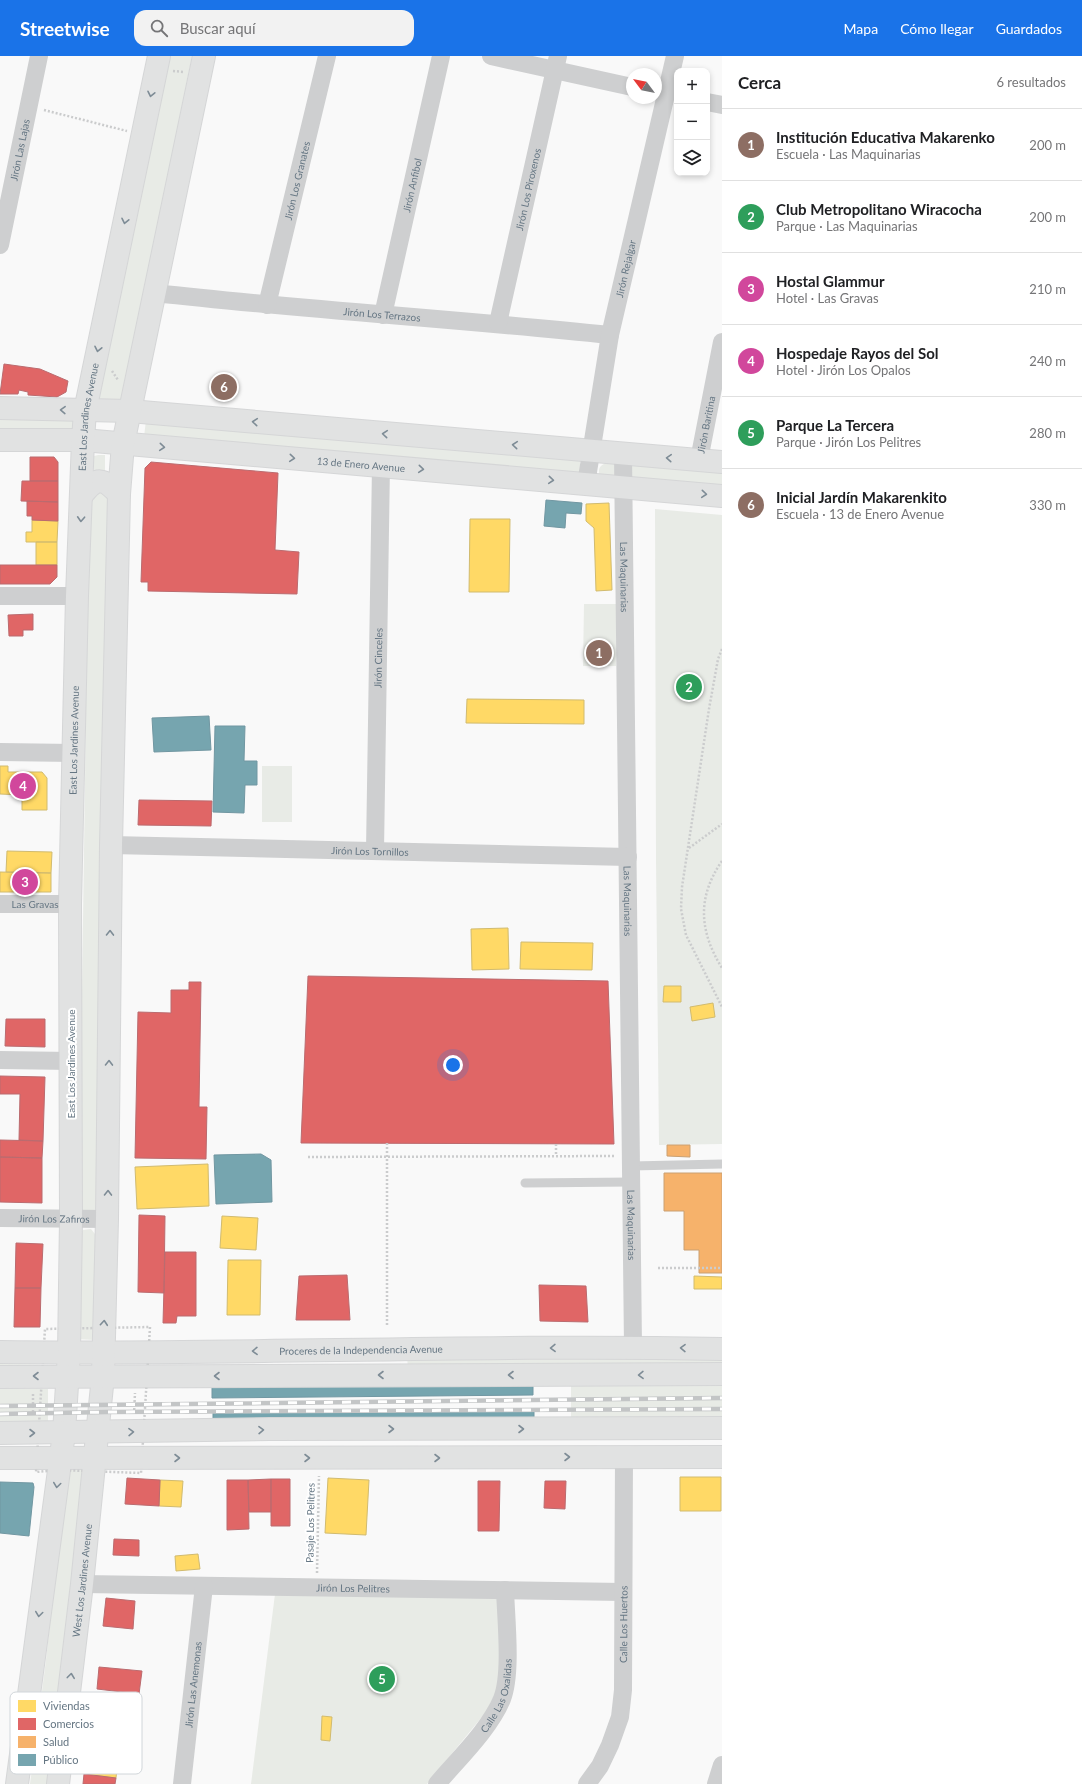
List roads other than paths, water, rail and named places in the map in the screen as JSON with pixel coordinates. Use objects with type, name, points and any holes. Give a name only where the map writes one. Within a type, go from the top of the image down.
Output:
[{"type":"main road","name":"East Los Jardines Avenue","points":[[64,1433],[69,1353],[72,1219],[70,904],[77,596],[83,440],[85,411],[158,62]]},
{"type":"main road","points":[[103,1376],[107,1219],[111,845],[120,494],[123,444],[202,66]]},
{"type":"main road","points":[[0,408],[130,411],[623,455],[722,462]]},
{"type":"main road","name":"13 de Enero Avenue","points":[[0,440],[83,440],[722,496]]},
{"type":"main road","points":[[82,495],[90,484],[98,481],[108,483],[120,494]]},
{"type":"main road","name":"Proceres de la Independencia Avenue","points":[[0,1352],[104,1353],[633,1347],[722,1349]]},
{"type":"main road","points":[[0,1377],[38,1384],[68,1376],[722,1374]]},
{"type":"main road","name":"West Los Jardines Avenue","points":[[69,1692],[96,1457],[103,1376]]},
{"type":"main road","points":[[0,1433],[36,1427],[64,1433],[281,1429],[722,1428]]},
{"type":"main road","points":[[28,1692],[64,1433]]},
{"type":"main road","points":[[0,1458],[37,1464],[60,1457],[269,1459],[722,1457]]},
{"type":"main road","points":[[16,1784],[17,1774]]},
{"type":"main road","name":"West Los Jardines Avenue","points":[[58,1784],[59,1774]]},
{"type":"street","name":"Jirón Las Lajas","points":[[0,245],[7,180],[29,106],[39,56]]},
{"type":"street","name":"Jirón Los Granates","points":[[267,305],[327,56]]},
{"type":"street","name":"Jirón Anfibol","points":[[383,315],[441,56]]},
{"type":"street","points":[[491,56],[557,63],[626,84]]},
{"type":"street","name":"Jirón Rejalgar","points":[[586,484],[590,451],[610,335],[675,56]]},
{"type":"street","name":"Jirón Los Piroxenos","points":[[498,323],[557,63]]},
{"type":"street","points":[[710,103],[722,105]]},
{"type":"street","name":"Jirón Los Terrazos","points":[[155,293],[267,305],[498,323],[610,335]]},
{"type":"street","name":"Jirón Baritina","points":[[699,460],[722,344]]},
{"type":"street","name":"Las Maquinarias","points":[[623,455],[633,1347]]},
{"type":"street","name":"Jirón Cinceles","points":[[375,851],[381,465]]},
{"type":"street","points":[[0,596],[77,596]]},
{"type":"street","points":[[0,752],[74,752]]},
{"type":"street","name":"Jirón Los Tornillos","points":[[111,845],[628,856]]},
{"type":"street","name":"Las Gravas","points":[[0,904],[70,904]]},
{"type":"street","points":[[0,1060],[72,1061]]},
{"type":"street","name":"Jirón Los Zafiros","points":[[0,1218],[107,1219]]},
{"type":"street","name":"Calle Los Huertos","points":[[587,1784],[600,1766],[620,1717],[623,1690],[624,1457]]},
{"type":"street","name":"Jirón Los Pelitres","points":[[82,1584],[623,1592]]},
{"type":"street","name":"Jirón Las Anemonas","points":[[182,1784],[204,1586]]},
{"type":"street","name":"Calle Las Oxalidas","points":[[437,1784],[488,1723],[502,1699],[507,1673],[505,1590]]},
{"type":"street","points":[[716,1784],[722,1765]]},
{"type":"lane","points":[[525,1183],[631,1174],[722,1164]]},
{"type":"railway","points":[[0,1406],[722,1398]]},
{"type":"railway","points":[[0,1414],[107,1412],[722,1409]]},
{"type":"place","name":"Inicial Jardín Makarenkito","points":[[224,387]]},
{"type":"place","name":"Institución Educativa Makarenko","points":[[599,653]]},
{"type":"place","name":"Club Metropolitano Wiracocha","points":[[689,687]]},
{"type":"place","name":"Hospedaje Rayos del Sol","points":[[23,786]]},
{"type":"place","name":"Hostal Glammur","points":[[25,882]]},
{"type":"place","name":"Parque La Tercera","points":[[382,1679]]}]
